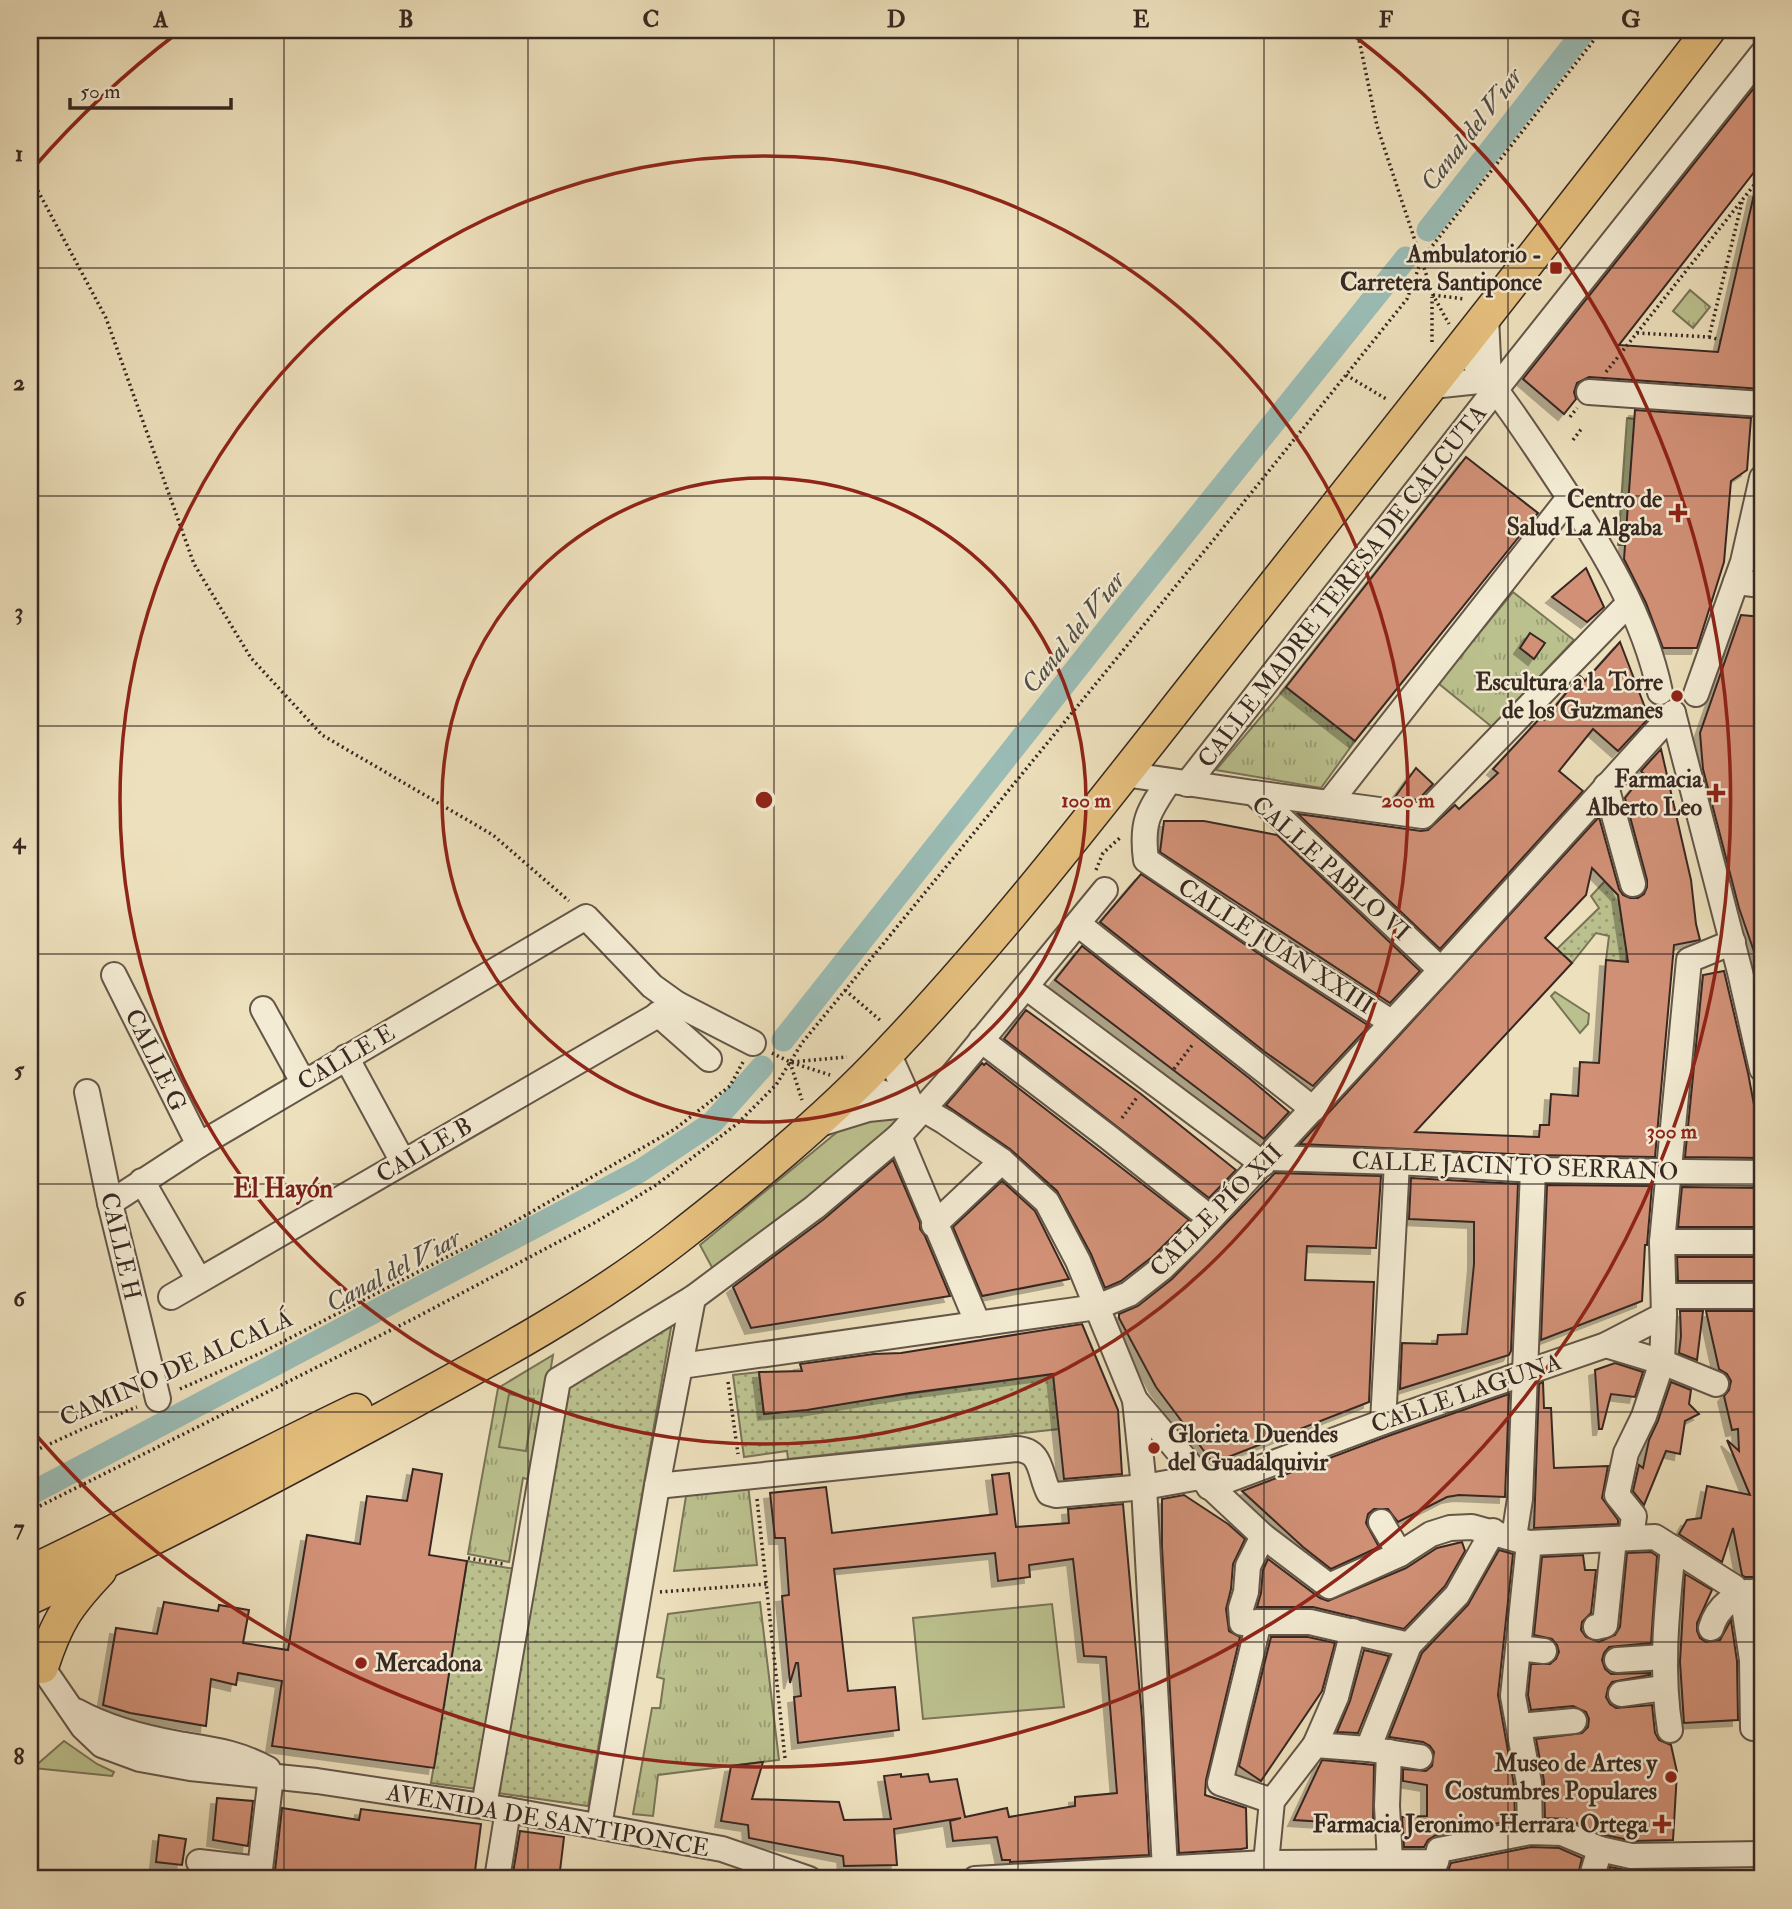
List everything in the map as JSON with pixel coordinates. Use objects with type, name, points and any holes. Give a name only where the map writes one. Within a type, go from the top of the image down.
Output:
[{"type":"main road","points":[[30,1598],[108,1562],[241,1494],[566,1315],[669,1245],[723,1202],[858,1083],[888,1053],[1027,896],[1432,386],[1709,30]]},
{"type":"main road","points":[[30,1573],[471,1353],[560,1303],[723,1202]]},
{"type":"main road","points":[[30,1585],[110,1548],[146,1517]]},
{"type":"main road","points":[[34,1656],[79,1593],[108,1562]]},
{"type":"street","name":"CALLE MADRE TERESA DE CALCUTA","points":[[1142,833],[1153,804],[1178,783],[1493,384],[1762,54]]},
{"type":"street","points":[[1486,317],[1493,384]]},
{"type":"street","points":[[1462,347],[1493,384],[1605,556],[1653,656],[1680,700],[1733,942],[1753,988],[1762,1069]]},
{"type":"street","points":[[1432,386],[1493,384]]},
{"type":"street","points":[[1590,392],[1762,404]]},
{"type":"street","points":[[1680,700],[1710,657],[1747,570],[1762,478]]},
{"type":"street","points":[[1329,803],[1569,498]]},
{"type":"street","points":[[1747,570],[1762,585]]},
{"type":"street","points":[[1254,793],[1423,816],[1629,603]]},
{"type":"street","name":"CALLE PÍO XII","points":[[681,1366],[1097,1307],[1129,1294],[1162,1268],[1265,1161],[1441,970],[1680,700]]},
{"type":"street","name":"CALLE PABLO VI","points":[[1124,774],[1254,793],[1441,970]]},
{"type":"street","points":[[1606,786],[1633,884]]},
{"type":"street","name":"CALLE JUAN XXIII","points":[[1142,833],[1146,860],[1391,1022]]},
{"type":"street","points":[[497,1879],[496,1808],[525,1568],[558,1380],[693,1298],[815,1207],[899,1136],[917,1107],[981,1041],[1105,890]]},
{"type":"street","points":[[586,917],[652,986],[709,1059]]},
{"type":"street","name":"CALLE E","points":[[110,1203],[303,1082],[586,917]]},
{"type":"street","points":[[1078,924],[1313,1109]]},
{"type":"street","points":[[1596,1627],[1605,1625],[1623,1539],[1634,1516],[1617,1495],[1626,1453],[1644,1416],[1662,1362],[1662,1242],[1689,960],[1733,942]]},
{"type":"street","name":"CALLE G","points":[[114,975],[199,1145]]},
{"type":"street","points":[[1026,987],[1265,1161]]},
{"type":"street","points":[[263,1009],[303,1082]]},
{"type":"street","points":[[668,1009],[753,1043]]},
{"type":"street","name":"CALLE B","points":[[171,1297],[668,1009]]},
{"type":"street","points":[[981,1041],[1108,1137],[1210,1219]]},
{"type":"street","points":[[888,1053],[917,1107]]},
{"type":"street","points":[[346,1057],[403,1162]]},
{"type":"street","points":[[858,1083],[917,1107],[1002,1161],[1047,1202],[1077,1261],[1135,1400],[1144,1487],[1165,1869]]},
{"type":"street","name":"CALLE H","points":[[87,1092],[110,1203],[158,1399]]},
{"type":"street","points":[[810,1127],[868,1109],[917,1107]]},
{"type":"street","points":[[899,1136],[934,1225],[978,1324]]},
{"type":"street","points":[[934,1225],[1002,1161]]},
{"type":"street","name":"CALLE JACINTO SERRANO","points":[[1265,1161],[1397,1162],[1533,1170],[1762,1173]]},
{"type":"street","points":[[1383,1422],[1397,1162]]},
{"type":"street","points":[[1530,1832],[1529,1783],[1513,1696],[1518,1648],[1512,1537],[1520,1499],[1533,1170]]},
{"type":"street","points":[[142,1181],[199,1280]]},
{"type":"street","points":[[1662,1242],[1762,1242]]},
{"type":"street","points":[[1664,1306],[1762,1296]]},
{"type":"street","points":[[599,1826],[657,1486],[693,1298]]},
{"type":"street","name":"CALLE LAGUNA","points":[[748,1476],[1016,1449],[1030,1451],[1036,1456],[1049,1493],[1056,1495],[1204,1482],[1606,1345],[1664,1306]]},
{"type":"street","points":[[1606,1345],[1662,1362],[1716,1384]]},
{"type":"street","points":[[1135,1400],[1204,1482],[1263,1536],[1329,1586],[1400,1554],[1430,1534],[1450,1528],[1472,1527],[1512,1537],[1655,1537],[1748,1590]]},
{"type":"street","points":[[657,1486],[748,1476]]},
{"type":"street","points":[[1381,1522],[1400,1554]]},
{"type":"street","points":[[1263,1536],[1248,1566],[1246,1592],[1241,1608],[1242,1623],[1277,1620],[1310,1622],[1409,1645]]},
{"type":"street","points":[[1390,1861],[1387,1807],[1379,1751],[1409,1645],[1512,1537]]},
{"type":"street","points":[[1670,1730],[1664,1688],[1664,1657],[1673,1548]]},
{"type":"street","points":[[1711,1628],[1717,1611],[1738,1594],[1748,1590]]},
{"type":"street","points":[[1748,1590],[1745,1613],[1752,1660],[1753,1728]]},
{"type":"street","points":[[1259,1622],[1220,1783],[1272,1801]]},
{"type":"street","points":[[1266,1863],[1272,1801],[1315,1745],[1336,1697],[1353,1631]]},
{"type":"street","points":[[1518,1648],[1544,1651]]},
{"type":"street","name":"AVENIDA DE SANTIPONCE","points":[[34,1656],[77,1718],[108,1741],[203,1759],[229,1751],[277,1777],[496,1808],[722,1849],[800,1878]]},
{"type":"street","points":[[1616,1660],[1664,1657]]},
{"type":"street","points":[[1620,1694],[1664,1688]]},
{"type":"street","points":[[1520,1726],[1574,1721]]},
{"type":"street","points":[[1315,1745],[1420,1758]]},
{"type":"street","points":[[199,1862],[260,1869],[277,1777]]},
{"type":"street","points":[[975,1879],[1266,1863],[1295,1872],[1390,1861],[1437,1862],[1439,1850],[1530,1832],[1562,1833],[1600,1849],[1631,1857],[1762,1854]]},
{"type":"street","points":[[1591,1879],[1600,1849]]},
{"type":"path","points":[[1357,30],[1377,126],[1433,295]]},
{"type":"path","points":[[30,1511],[413,1319],[594,1223],[656,1185],[737,1124],[776,1085],[802,1043],[1407,299],[1422,259],[1602,30]]},
{"type":"path","points":[[1570,417],[1762,175]]},
{"type":"path","points":[[30,176],[106,318],[194,564],[251,658],[323,734],[493,835],[586,917]]},
{"type":"path","points":[[1709,337],[1742,200]]},
{"type":"path","points":[[1637,333],[1721,340]]},
{"type":"path","points":[[1346,375],[1399,406]]},
{"type":"path","points":[[1573,440],[1582,428]]},
{"type":"path","points":[[1105,890],[1096,877],[1097,864],[1103,853],[1124,835],[1142,833]]},
{"type":"path","points":[[845,990],[881,1021]]},
{"type":"path","points":[[1108,1137],[1207,1026]]},
{"type":"path","name":"CAMINO DE ALCALÁ","points":[[30,1453],[261,1353],[507,1226],[675,1129],[730,1086],[753,1043]]},
{"type":"path","points":[[790,1062],[888,1053]]},
{"type":"path","points":[[790,1062],[858,1083]]},
{"type":"path","points":[[790,1062],[810,1127]]},
{"type":"path","points":[[725,1359],[767,1584],[785,1758]]},
{"type":"path","points":[[468,1558],[525,1568]]},
{"type":"path","points":[[654,1593],[767,1584]]},
{"type":"green space","points":[[1690,290],[1710,307],[1693,328],[1673,311]]},
{"type":"green space","points":[[1627,418],[1635,419],[1625,545],[1618,545]]},
{"type":"green space","points":[[1513,592],[1574,640],[1492,727],[1438,683]]},
{"type":"green space","points":[[1286,687],[1355,741],[1321,788],[1216,770]]},
{"type":"green space","points":[[1605,881],[1618,895],[1627,952],[1626,962],[1606,960],[1609,936],[1596,933],[1572,963],[1557,949],[1599,908],[1591,896]]},
{"type":"green space","points":[[1555,992],[1589,1014],[1588,1024],[1580,1033],[1551,996]]},
{"type":"green space","points":[[890,1113],[905,1122],[714,1271],[700,1245],[853,1119]]},
{"type":"green space","points":[[672,1322],[588,1806],[497,1793],[567,1388]]},
{"type":"green space","points":[[553,1355],[532,1480],[523,1478],[509,1562],[468,1554],[498,1388]]},
{"type":"green space","points":[[759,1372],[764,1414],[1053,1374],[1059,1429],[788,1459],[787,1451],[744,1457],[733,1375]]},
{"type":"green space","points":[[509,1394],[534,1399],[526,1451],[499,1447]]},
{"type":"green space","points":[[748,1484],[757,1565],[674,1571],[687,1490]]},
{"type":"green space","points":[[467,1561],[515,1569],[476,1789],[431,1783]]},
{"type":"green space","points":[[760,1602],[779,1760],[658,1775],[653,1816],[633,1814],[652,1708],[660,1708],[664,1679],[657,1677],[668,1614]]},
{"type":"green space","points":[[1052,1604],[1064,1707],[923,1719],[913,1618]]},
{"type":"green space","points":[[64,1741],[97,1764],[114,1772],[112,1776],[33,1768]]},
{"type":"building","points":[[1762,78],[1762,162],[1619,345],[1718,352],[1755,190],[1762,191],[1762,389],[1589,377],[1577,383],[1574,392],[1576,399],[1564,414],[1523,379]]},
{"type":"building","name":"Centro de Salud La Algaba","points":[[1635,410],[1751,418],[1747,470],[1731,481],[1724,562],[1697,648],[1663,648],[1646,603],[1624,559]]},
{"type":"building","points":[[1466,457],[1538,513],[1355,741],[1286,687]]},
{"type":"building","points":[[1586,568],[1604,607],[1587,622],[1552,597]]},
{"type":"building","points":[[1741,615],[1762,617],[1762,1003],[1754,967],[1759,966],[1739,908],[1703,769],[1700,733]]},
{"type":"building","points":[[1530,633],[1545,643],[1534,659],[1520,648]]},
{"type":"building","points":[[1620,642],[1649,718],[1618,751],[1593,729],[1559,771],[1583,791],[1440,949],[1298,814],[1428,830],[1455,805],[1459,809],[1498,773],[1493,769],[1541,717],[1544,720],[1580,676],[1585,681]]},
{"type":"building","points":[[1661,749],[1691,880],[1700,940],[1674,945],[1655,1157],[1534,1155],[1300,1144],[1599,817],[1619,889],[1623,895],[1630,898],[1638,898],[1644,894],[1647,880],[1625,798],[1644,774],[1641,771]],"holes":[[[1592,868],[1618,895],[1628,962],[1606,960],[1599,1063],[1580,1062],[1578,1096],[1551,1094],[1549,1125],[1540,1125],[1539,1137],[1415,1132],[1572,963],[1545,938],[1586,895]]]},
{"type":"building","points":[[1416,768],[1433,784],[1418,800],[1395,797]]},
{"type":"building","points":[[1164,821],[1204,821],[1277,835],[1420,971],[1390,1003],[1160,852]]},
{"type":"building","points":[[1141,874],[1369,1026],[1313,1086],[1265,1052],[1100,922]]},
{"type":"building","points":[[1082,946],[1289,1112],[1264,1139],[1055,980]]},
{"type":"building","points":[[1724,971],[1748,1073],[1762,1158],[1685,1157],[1703,975]]},
{"type":"building","points":[[1026,1010],[1141,1094],[1236,1170],[1209,1198],[1004,1039]]},
{"type":"building","points":[[982,1063],[986,1063],[1189,1220],[1152,1257],[1121,1281],[1105,1288],[1091,1254],[1057,1191],[1010,1149],[946,1105]]},
{"type":"building","points":[[893,1160],[950,1296],[751,1328],[733,1287],[824,1219]]},
{"type":"building","points":[[1275,1173],[1381,1176],[1376,1248],[1307,1246],[1305,1280],[1374,1282],[1369,1402],[1213,1463],[1156,1387],[1119,1314],[1138,1306],[1172,1279]]},
{"type":"building","points":[[1411,1178],[1518,1184],[1511,1351],[1509,1355],[1400,1389],[1402,1343],[1437,1344],[1438,1335],[1467,1334],[1474,1264],[1474,1222],[1409,1219]]},
{"type":"building","points":[[1002,1181],[1035,1211],[1069,1279],[982,1296],[953,1227]]},
{"type":"building","points":[[1547,1185],[1652,1186],[1642,1301],[1541,1340]]},
{"type":"building","points":[[1682,1187],[1762,1188],[1762,1227],[1678,1227]]},
{"type":"building","points":[[1677,1257],[1762,1257],[1762,1281],[1678,1281]]},
{"type":"building","points":[[1680,1311],[1703,1311],[1697,1360],[1679,1353]]},
{"type":"building","points":[[1706,1311],[1762,1311],[1762,1577],[1742,1575],[1733,1528],[1722,1562],[1679,1534],[1687,1520],[1701,1518],[1707,1486],[1750,1495],[1727,1440],[1739,1451],[1738,1429],[1732,1430],[1724,1396],[1731,1381],[1727,1374],[1719,1369]]},
{"type":"building","points":[[1082,1324],[1118,1410],[1122,1474],[1064,1479],[1053,1374],[764,1414],[759,1372],[802,1371],[800,1364],[901,1353]]},
{"type":"building","points":[[1615,1363],[1643,1372],[1635,1397],[1611,1394],[1602,1429],[1599,1429],[1595,1370]]},
{"type":"building","points":[[1543,1382],[1544,1408],[1551,1408],[1554,1468],[1608,1466],[1602,1498],[1618,1524],[1534,1528],[1539,1384]]},
{"type":"building","points":[[1671,1382],[1691,1390],[1689,1404],[1699,1414],[1685,1421],[1680,1454],[1666,1451],[1644,1505],[1633,1491],[1639,1465],[1643,1468],[1649,1440]]},
{"type":"building","points":[[1509,1394],[1505,1497],[1447,1497],[1398,1522],[1388,1509],[1374,1509],[1368,1514],[1366,1523],[1379,1547],[1331,1569],[1242,1491],[1388,1436]]},
{"type":"building","name":"Mercadona","points":[[413,1469],[442,1474],[429,1555],[467,1561],[434,1768],[272,1746],[282,1681],[238,1673],[236,1685],[211,1679],[206,1726],[130,1713],[103,1705],[116,1628],[157,1634],[164,1602],[218,1611],[219,1605],[249,1610],[243,1643],[288,1650],[307,1535],[360,1544],[367,1496],[407,1501]]},
{"type":"building","points":[[1009,1473],[1016,1527],[1069,1523],[1068,1509],[1123,1504],[1142,1718],[1149,1855],[1010,1862],[1002,1860],[997,1837],[953,1841],[950,1821],[961,1818],[894,1829],[897,1865],[844,1866],[843,1856],[749,1838],[748,1825],[721,1821],[731,1766],[763,1762],[752,1799],[839,1802],[844,1820],[891,1819],[884,1776],[901,1774],[901,1777],[928,1774],[930,1782],[957,1779],[965,1817],[1007,1808],[1009,1817],[1075,1806],[1075,1797],[1117,1793],[1106,1657],[1084,1656],[1073,1559],[1029,1565],[1030,1577],[998,1581],[995,1553],[834,1569],[848,1691],[895,1687],[899,1730],[798,1743],[794,1697],[801,1696],[798,1663],[790,1683],[782,1596],[789,1595],[785,1538],[775,1538],[770,1493],[826,1487],[832,1533],[997,1514],[992,1475]]},
{"type":"building","points":[[1184,1495],[1228,1524],[1245,1539],[1233,1564],[1226,1609],[1229,1631],[1240,1637],[1206,1780],[1205,1795],[1246,1808],[1247,1848],[1179,1853],[1162,1547],[1162,1499]]},
{"type":"building","points":[[1462,1542],[1465,1551],[1445,1586],[1404,1629],[1313,1607],[1257,1607],[1263,1570],[1268,1559],[1320,1598],[1328,1601],[1406,1568],[1437,1548]]},
{"type":"building","points":[[1499,1550],[1513,1554],[1498,1695],[1514,1785],[1515,1820],[1436,1835],[1428,1840],[1424,1847],[1404,1847],[1402,1817],[1427,1816],[1427,1785],[1403,1781],[1403,1769],[1426,1771],[1432,1766],[1434,1752],[1423,1742],[1389,1737],[1422,1653],[1468,1605]]},
{"type":"building","points":[[1651,1552],[1657,1556],[1651,1643],[1609,1647],[1602,1660],[1605,1669],[1611,1674],[1650,1673],[1612,1682],[1606,1697],[1616,1708],[1652,1705],[1655,1733],[1659,1740],[1671,1745],[1677,1772],[1673,1840],[1633,1841],[1605,1835],[1567,1819],[1545,1818],[1544,1781],[1536,1739],[1582,1733],[1588,1727],[1589,1719],[1586,1712],[1573,1706],[1531,1710],[1528,1695],[1531,1664],[1550,1664],[1559,1652],[1552,1639],[1534,1635],[1542,1557],[1583,1555],[1585,1570],[1596,1570],[1591,1613],[1582,1622],[1581,1630],[1586,1637],[1599,1642],[1615,1635],[1620,1627],[1627,1553]]},
{"type":"building","points":[[1685,1574],[1712,1590],[1697,1623],[1700,1638],[1706,1642],[1720,1640],[1731,1620],[1737,1661],[1738,1720],[1684,1723],[1680,1662]]},
{"type":"building","points":[[1271,1637],[1308,1637],[1335,1643],[1322,1691],[1261,1781],[1239,1766]]},
{"type":"building","points":[[1364,1650],[1389,1656],[1358,1733],[1337,1732],[1350,1701]]},
{"type":"building","points":[[1322,1760],[1374,1765],[1373,1825],[1294,1820]]},
{"type":"building","points":[[217,1798],[253,1801],[248,1846],[213,1840]]},
{"type":"building","points":[[282,1808],[359,1820],[361,1809],[481,1824],[474,1879],[270,1879],[275,1871]]},
{"type":"building","points":[[520,1831],[564,1837],[559,1879],[512,1879]]},
{"type":"building","points":[[159,1835],[186,1839],[182,1865],[156,1862]]},
{"type":"building","points":[[1531,1847],[1559,1848],[1582,1858],[1577,1879],[1398,1879],[1442,1876],[1451,1863]]},
{"type":"building","points":[[1610,1867],[1631,1871],[1678,1870],[1679,1879],[1606,1879]]},
{"type":"waterway","name":"Canal del Viar","points":[[1428,230],[1585,30]]},
{"type":"waterway","name":"Canal del Viar","points":[[783,1040],[1118,616],[1406,258]]},
{"type":"waterway","name":"Canal del Viar","points":[[30,1494],[640,1171],[712,1123],[762,1067]]},
{"type":"place","name":"Ambulatorio - Carretera Santiponce","points":[[1556,268]]},
{"type":"place","name":"Centro de Salud La Algaba","points":[[1678,513]]},
{"type":"place","name":"Escultura a la Torre de los Guzmanes","points":[[1677,696]]},
{"type":"place","name":"Farmacia Alberto Leo","points":[[1716,793]]},
{"type":"place","name":"Glorieta Duendes del Guadalquivir","points":[[1154,1448]]},
{"type":"place","name":"Mercadona","points":[[361,1663]]},
{"type":"place","name":"Museo de Artes y Costumbres Populares","points":[[1671,1777]]},
{"type":"place","name":"Farmacia Jeronimo Herrara Ortega","points":[[1662,1824]]},
{"type":"district","name":"El Hayón","points":[[283,1188]]}]
